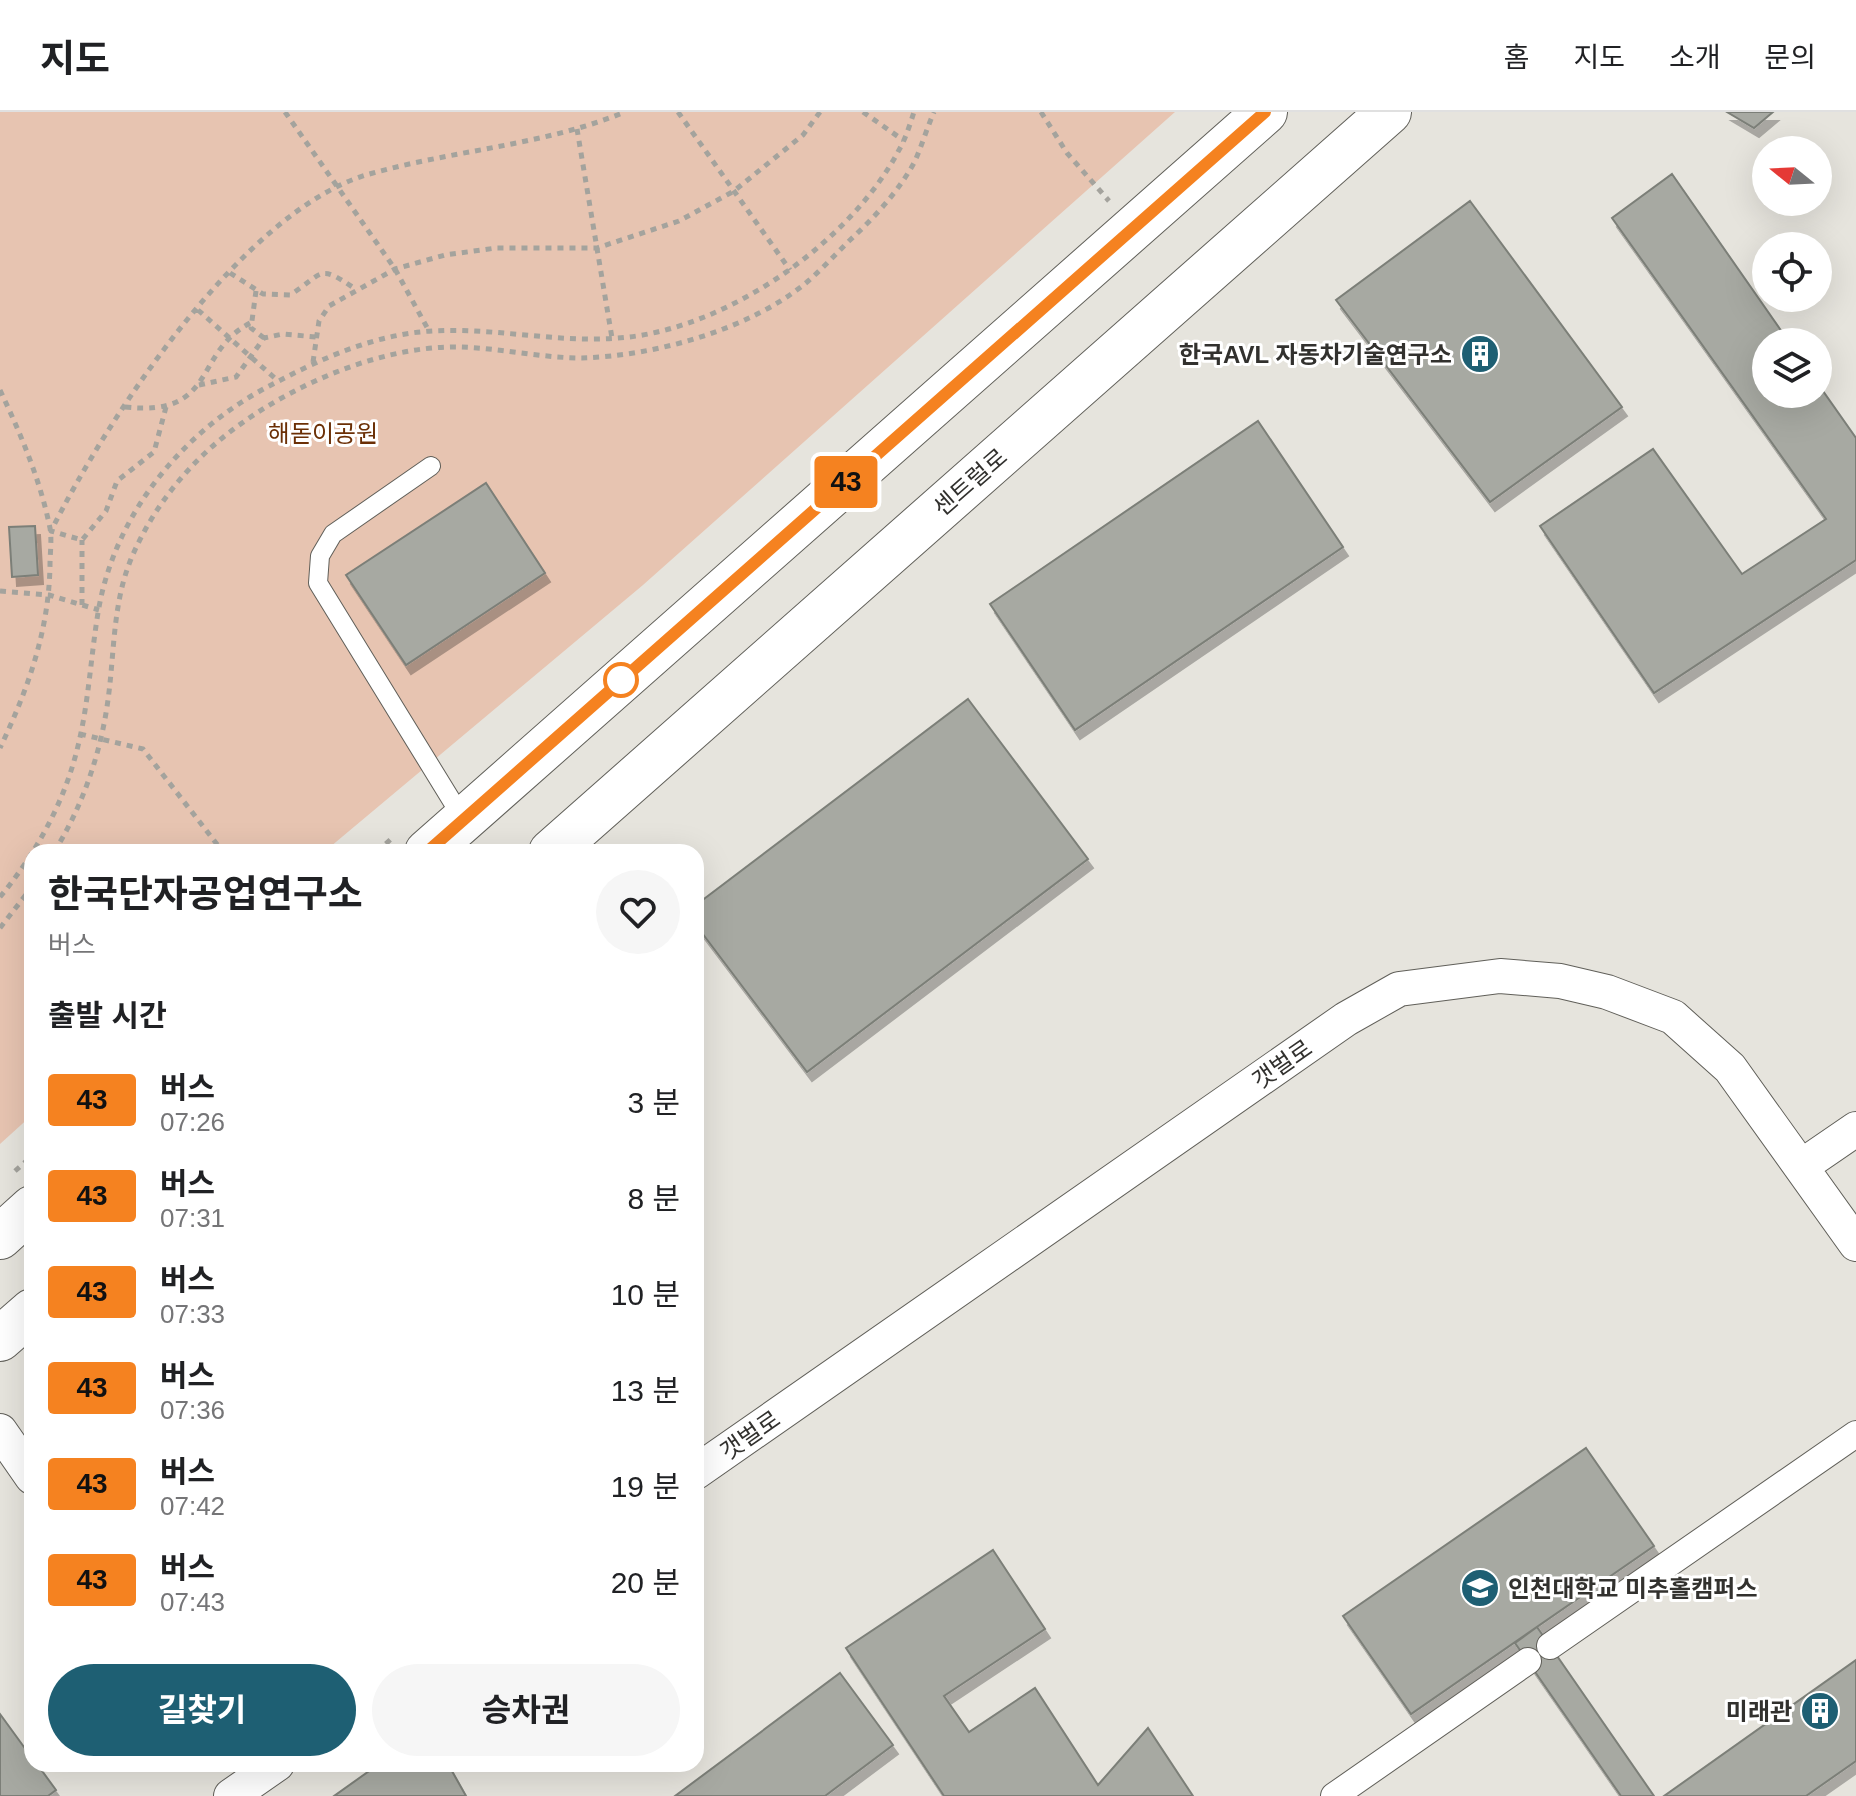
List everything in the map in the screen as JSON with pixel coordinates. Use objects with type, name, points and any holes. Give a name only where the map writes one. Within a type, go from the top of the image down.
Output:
[{"type":"main road","points":[[436,844],[1265,112]]},
{"type":"main road","name":"센트럴로","points":[[560,844],[1389,112]]},
{"type":"main road","points":[[0,1237],[24,1215]]},
{"type":"main road","points":[[0,1339],[24,1318]]},
{"type":"street","name":"갯벌로","points":[[704,1466],[1346,1019],[1399,989],[1500,976],[1560,981],[1607,992],[1673,1017],[1730,1068],[1856,1244]]},
{"type":"street","points":[[1802,1166],[1856,1129]]},
{"type":"street","points":[[0,1431],[24,1466]]},
{"type":"street","points":[[1550,1646],[1856,1434]]},
{"type":"street","points":[[1334,1796],[1528,1661]]},
{"type":"street","points":[[238,1786],[263,1772]]},
{"type":"lane","points":[[431,466],[333,534],[320,556],[318,583],[463,819]]},
{"type":"path","points":[[285,112],[395,269],[429,331]]},
{"type":"path","points":[[51,531],[125,407],[198,310],[230,273],[293,216],[363,176],[577,129],[625,112]]},
{"type":"path","points":[[678,112],[790,270]]},
{"type":"path","points":[[313,363],[319,321],[340,296],[358,290],[395,269],[445,255],[496,248],[597,248],[679,221],[734,191],[803,135],[820,112]]},
{"type":"path","points":[[863,112],[903,140]]},
{"type":"path","points":[[36,844],[53,818],[80,734],[99,610],[113,556],[135,508],[157,478],[192,441],[230,411],[278,381],[313,363],[382,338],[429,331],[612,338],[661,332],[692,323],[790,270],[861,202],[903,140],[914,112]]},
{"type":"path","points":[[59,844],[69,828],[100,738],[117,607],[130,561],[152,516],[202,456],[241,426],[308,385],[382,358],[429,348],[459,347],[580,358],[614,355],[691,340],[737,323],[805,284],[878,214],[914,163],[934,112]]},
{"type":"path","points":[[1041,112],[1067,153],[1113,205]]},
{"type":"path","points":[[577,129],[612,338]]},
{"type":"path","points":[[230,273],[256,291],[290,295],[315,274],[331,272],[358,290]]},
{"type":"path","points":[[256,291],[251,328],[264,338]]},
{"type":"path","points":[[198,310],[278,381]]},
{"type":"path","points":[[199,385],[227,336],[252,322]]},
{"type":"path","points":[[125,407],[166,407],[199,385],[236,377],[264,338],[283,334],[316,337]]},
{"type":"path","points":[[0,390],[28,450],[51,531],[49,595],[42,640],[25,696],[0,748]]},
{"type":"path","points":[[82,605],[82,540],[106,511],[117,481],[154,452],[166,407]]},
{"type":"path","points":[[51,531],[82,540]]},
{"type":"path","points":[[0,591],[49,595],[99,610]]},
{"type":"path","points":[[80,734],[143,749],[217,844]]},
{"type":"path","points":[[0,897],[24,861]]},
{"type":"path","points":[[0,928],[24,897]]},
{"type":"green space","name":"해돋이공원","points":[[0,112],[1175,112],[643,585],[334,844],[24,844],[24,1122],[0,1144]]},
{"type":"building","points":[[1727,112],[1773,112],[1754,128]]},
{"type":"building","points":[[1672,174],[1752,289],[1752,312],[1768,312],[1779,328],[1752,328],[1752,408],[1832,408],[1832,404],[1856,438],[1856,560],[1654,693],[1540,526],[1653,449],[1742,574],[1826,519],[1612,218]]},
{"type":"building","name":"한국AVL 자동차기술연구소","points":[[1470,201],[1622,407],[1490,502],[1336,300]]},
{"type":"building","points":[[1258,421],[1343,547],[1075,730],[990,604]]},
{"type":"building","points":[[486,483],[545,573],[406,665],[346,575]]},
{"type":"building","points":[[35,526],[38,575],[12,577],[9,527]]},
{"type":"building","points":[[968,699],[1088,859],[807,1072],[704,936],[704,899]]},
{"type":"building","points":[[1586,1448],[1654,1546],[1411,1714],[1343,1616]]},
{"type":"building","points":[[993,1550],[1045,1629],[944,1696],[969,1732],[1035,1688],[1098,1785],[1148,1728],[1193,1796],[944,1796],[846,1648]]},
{"type":"building","points":[[1537,1627],[1654,1796],[1621,1796],[1515,1643]]},
{"type":"building","name":"미래관","points":[[1856,1660],[1856,1761],[1806,1796],[1664,1796]]},
{"type":"building","points":[[840,1673],[893,1745],[825,1796],[675,1796]]},
{"type":"building","points":[[0,1714],[24,1747],[24,1772],[43,1772],[56,1790],[48,1796],[0,1796]]},
{"type":"building","points":[[368,1772],[452,1772],[466,1796],[334,1796]]},
{"type":"bus line","name":"43","points":[[436,844],[1265,112]]},
{"type":"place","name":"한국AVL 자동차기술연구소","points":[[1480,354]]},
{"type":"place","name":"인천대학교 미추홀캠퍼스","points":[[1480,1588]]},
{"type":"place","name":"미래관","points":[[1820,1711]]}]
